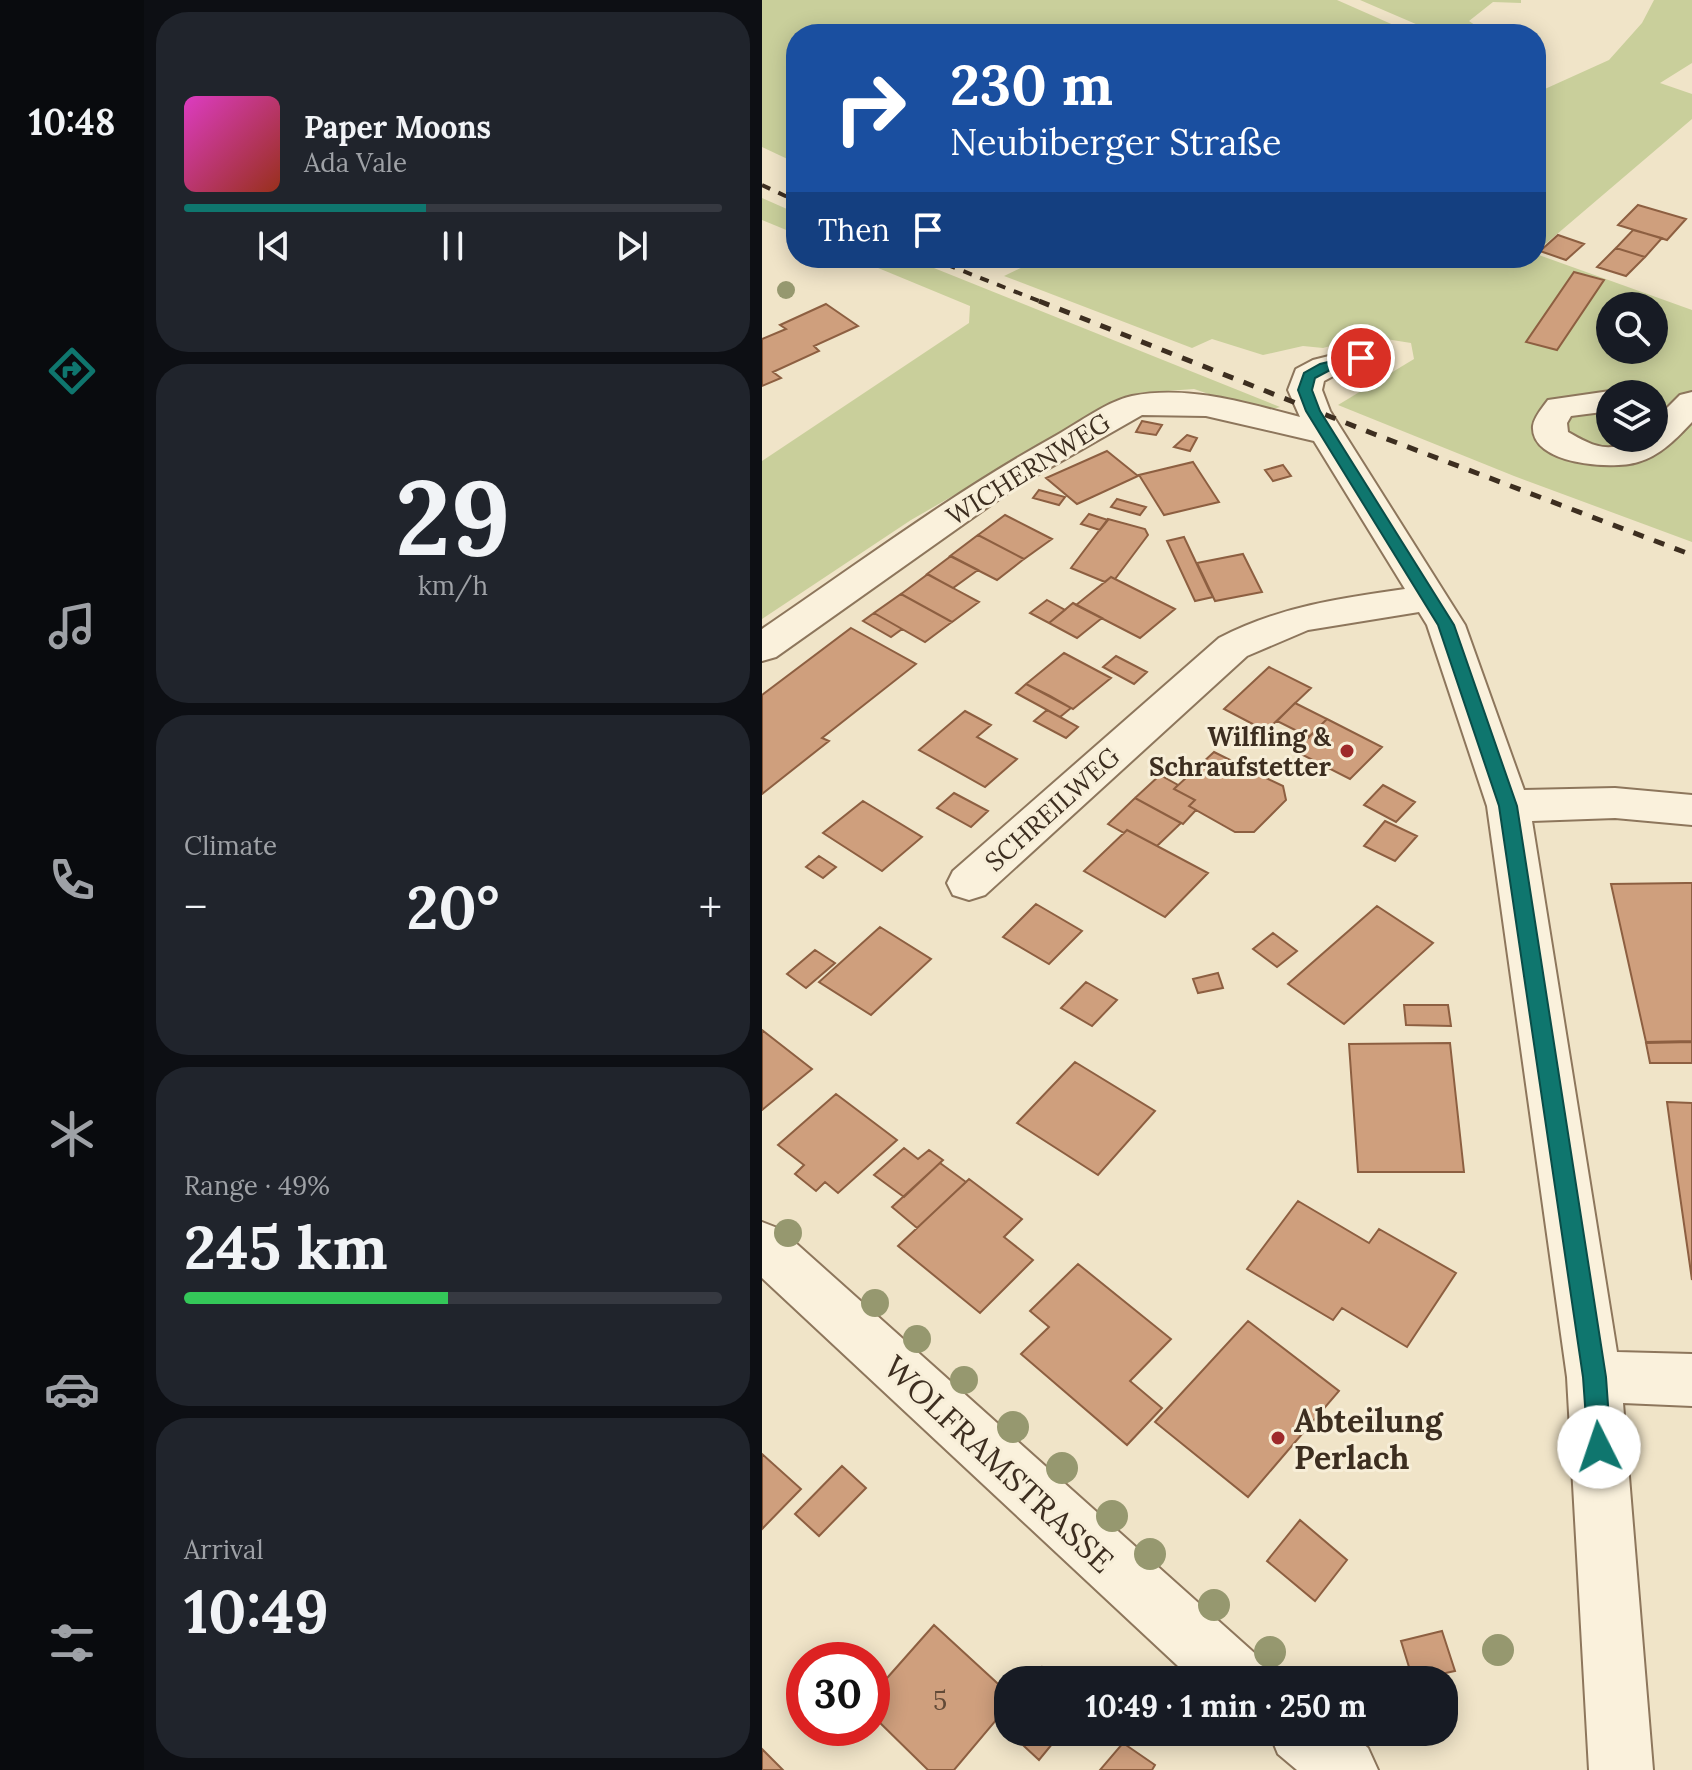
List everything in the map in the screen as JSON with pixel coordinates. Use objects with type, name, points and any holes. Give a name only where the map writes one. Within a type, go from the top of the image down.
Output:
[{"type":"street","points":[[1361,358],[1325,367],[1308,376],[1305,390],[1313,411],[1446,625],[1508,806],[1594,1377],[1621,1770]]},
{"type":"street","points":[[1668,398],[1692,399]]},
{"type":"street","points":[[1668,425],[1692,399]]},
{"type":"street","name":"WICHERNWEG","points":[[762,648],[1004,479],[1134,406],[1155,402],[1189,404],[1328,434]]},
{"type":"street","points":[[1596,403],[1560,407],[1550,423],[1551,437],[1574,452],[1604,460],[1629,457],[1639,452]]},
{"type":"street","name":"SCHREILWEG","points":[[969,883],[1233,647],[1289,621],[1430,598]]},
{"type":"street","points":[[1508,806],[1615,803],[1692,810]]},
{"type":"street","name":"WOLFRAMSTRASSE","points":[[762,1245],[1223,1666]]},
{"type":"street","points":[[1594,1377],[1692,1380]]},
{"type":"street","points":[[1317,1746],[1346,1770]]},
{"type":"green space","points":[[762,0],[1337,0],[1391,24],[786,24],[786,158],[762,147]]},
{"type":"green space","points":[[1360,0],[1521,0],[1521,3],[1493,2],[1469,21],[1473,24],[1416,24]]},
{"type":"green space","points":[[1654,0],[1692,0],[1692,63],[1660,83],[1692,94],[1692,119],[1546,243],[1546,88],[1609,60],[1642,23]]},
{"type":"green space","points":[[762,198],[786,209],[786,230],[762,220]]},
{"type":"green space","points":[[1546,258],[1642,292],[1596,292],[1596,364],[1668,364],[1668,301],[1692,310],[1692,542],[1514,476],[1338,405],[1414,359],[1411,343],[1367,336],[1323,348],[1303,346],[1263,355],[1212,339],[1192,348],[1004,276],[1021,268],[1546,268]]},
{"type":"green space","points":[[878,268],[934,268],[1280,407],[1262,412],[1194,389],[1139,393],[1119,400],[911,520],[762,619],[762,461],[969,323],[970,306]]},
{"type":"building","points":[[1638,205],[1686,219],[1667,240],[1618,225]]},
{"type":"building","points":[[1633,230],[1662,238],[1645,257],[1616,248]]},
{"type":"building","points":[[1558,235],[1584,244],[1566,260],[1546,253],[1546,246]]},
{"type":"building","points":[[1616,248],[1645,257],[1626,276],[1597,267]]},
{"type":"building","points":[[1574,272],[1604,280],[1557,350],[1526,342]]},
{"type":"building","points":[[826,304],[858,326],[814,346],[819,351],[773,372],[781,378],[762,386],[762,339],[786,329],[780,325]]},
{"type":"building","points":[[1142,421],[1162,425],[1156,435],[1136,432]]},
{"type":"building","points":[[1187,435],[1197,438],[1190,451],[1174,447]]},
{"type":"building","points":[[1107,451],[1138,476],[1077,504],[1046,478]]},
{"type":"building","points":[[1193,462],[1219,502],[1164,515],[1139,475]]},
{"type":"building","points":[[1283,465],[1291,476],[1273,481],[1265,470]]},
{"type":"building","points":[[1039,490],[1065,497],[1059,505],[1033,498]]},
{"type":"building","points":[[1117,499],[1146,507],[1140,515],[1111,507]]},
{"type":"building","points":[[1089,514],[1108,520],[1100,530],[1081,524]]},
{"type":"building","points":[[1005,515],[1052,539],[1024,559],[978,535]]},
{"type":"building","points":[[1108,519],[1145,529],[1148,535],[1115,579],[1111,577],[1105,582],[1071,568]]},
{"type":"building","points":[[978,535],[1024,559],[997,580],[950,556]]},
{"type":"building","points":[[1184,537],[1213,597],[1195,601],[1167,541]]},
{"type":"building","points":[[1243,554],[1262,592],[1215,601],[1197,563]]},
{"type":"building","points":[[951,556],[978,570],[953,588],[927,574]]},
{"type":"building","points":[[928,574],[979,602],[952,622],[901,594]]},
{"type":"building","points":[[1111,577],[1175,609],[1140,638],[1076,605]]},
{"type":"building","points":[[901,594],[952,622],[925,642],[874,613]]},
{"type":"building","points":[[1047,600],[1065,610],[1049,623],[1030,613]]},
{"type":"building","points":[[1073,603],[1102,618],[1077,638],[1049,623]]},
{"type":"building","points":[[874,613],[902,629],[891,637],[863,621]]},
{"type":"building","points":[[851,628],[916,664],[822,738],[829,741],[762,794],[762,695]]},
{"type":"building","points":[[1064,653],[1111,678],[1073,709],[1026,684]]},
{"type":"building","points":[[1116,656],[1147,672],[1134,684],[1103,667]]},
{"type":"building","points":[[1269,667],[1311,688],[1266,731],[1224,709]]},
{"type":"building","points":[[1026,684],[1071,708],[1060,717],[1016,693]]},
{"type":"building","points":[[1295,703],[1327,719],[1309,737],[1277,721]]},
{"type":"building","points":[[1047,710],[1078,727],[1066,738],[1034,721]]},
{"type":"building","points":[[965,711],[991,725],[977,737],[1017,759],[985,787],[919,750]]},
{"type":"building","points":[[1327,719],[1382,747],[1350,779],[1295,751]]},
{"type":"building","points":[[1214,752],[1236,763],[1246,762],[1263,768],[1264,777],[1283,786],[1286,800],[1254,832],[1235,832],[1189,806],[1195,800],[1174,789]]},
{"type":"building","points":[[1160,775],[1178,785],[1174,789],[1195,800],[1189,806],[1196,810],[1183,824],[1135,798]]},
{"type":"building","points":[[1383,785],[1415,802],[1396,822],[1364,805]]},
{"type":"building","points":[[954,793],[988,811],[971,827],[937,808]]},
{"type":"building","points":[[1135,798],[1181,823],[1157,846],[1108,824]]},
{"type":"building","points":[[863,801],[922,837],[882,871],[823,833]]},
{"type":"building","points":[[1385,821],[1417,836],[1395,861],[1364,846]]},
{"type":"building","points":[[1127,830],[1208,873],[1165,917],[1084,871]]},
{"type":"building","points":[[819,856],[836,867],[823,878],[806,867]]},
{"type":"building","points":[[1692,883],[1692,1041],[1646,1042],[1611,884]]},
{"type":"building","points":[[1036,904],[1082,931],[1049,964],[1003,937]]},
{"type":"building","points":[[1377,906],[1433,943],[1344,1024],[1288,984]]},
{"type":"building","points":[[880,927],[931,959],[871,1015],[819,982]]},
{"type":"building","points":[[1273,933],[1297,951],[1277,967],[1253,949]]},
{"type":"building","points":[[815,950],[835,963],[806,988],[787,974]]},
{"type":"building","points":[[1218,973],[1223,988],[1198,993],[1193,979]]},
{"type":"building","points":[[1086,982],[1117,1000],[1092,1026],[1061,1008]]},
{"type":"building","points":[[1404,1005],[1448,1005],[1451,1026],[1406,1025]]},
{"type":"building","points":[[762,1030],[812,1069],[762,1110]]},
{"type":"building","points":[[1692,1042],[1692,1063],[1650,1063],[1646,1043]]},
{"type":"building","points":[[1450,1043],[1464,1172],[1358,1172],[1349,1044]]},
{"type":"building","points":[[1075,1062],[1155,1111],[1098,1175],[1017,1123]]},
{"type":"building","points":[[836,1094],[897,1140],[838,1193],[825,1182],[816,1191],[795,1174],[804,1165],[778,1145]]},
{"type":"building","points":[[1667,1102],[1692,1103],[1692,1280],[1676,1168]]},
{"type":"building","points":[[904,1148],[918,1159],[929,1150],[943,1160],[904,1197],[874,1175]]},
{"type":"building","points":[[940,1163],[966,1182],[917,1228],[892,1207]]},
{"type":"building","points":[[969,1179],[1022,1219],[1004,1237],[1033,1260],[980,1313],[898,1246]]},
{"type":"building","points":[[1298,1201],[1369,1243],[1379,1229],[1456,1273],[1407,1347],[1342,1308],[1333,1320],[1247,1269]]},
{"type":"building","points":[[1078,1264],[1171,1339],[1130,1381],[1162,1408],[1127,1445],[1021,1354],[1049,1327],[1030,1311]]},
{"type":"building","points":[[1248,1321],[1339,1391],[1248,1497],[1155,1422]]},
{"type":"building","points":[[762,1454],[801,1489],[762,1529]]},
{"type":"building","points":[[842,1466],[866,1488],[819,1536],[795,1514]]},
{"type":"building","points":[[1300,1520],[1347,1560],[1315,1601],[1267,1561]]},
{"type":"building","points":[[934,1625],[994,1680],[994,1723],[954,1770],[928,1770],[890,1733],[890,1675]]},
{"type":"building","points":[[1442,1631],[1453,1666],[1409,1666],[1401,1641]]},
{"type":"building","points":[[1024,1746],[1050,1746],[1039,1760]]},
{"type":"building","points":[[1120,1746],[1127,1746],[1155,1765],[1152,1770],[1100,1770]]},
{"type":"building","points":[[762,1749],[783,1770],[762,1770]]},
{"type":"railway","points":[[762,185],[786,196]]},
{"type":"railway","points":[[955,268],[1044,303]]},
{"type":"railway","points":[[1039,301],[1374,434],[1692,555]]},
{"type":"place","name":"Wilfling & Schraufstetter","points":[[1347,751]]},
{"type":"place","name":"Abteilung Perlach","points":[[1278,1438]]},
{"type":"route","points":[[1361,358],[1325,367],[1308,376],[1305,390],[1313,411],[1446,625],[1508,806],[1594,1377],[1599,1447]]}]
